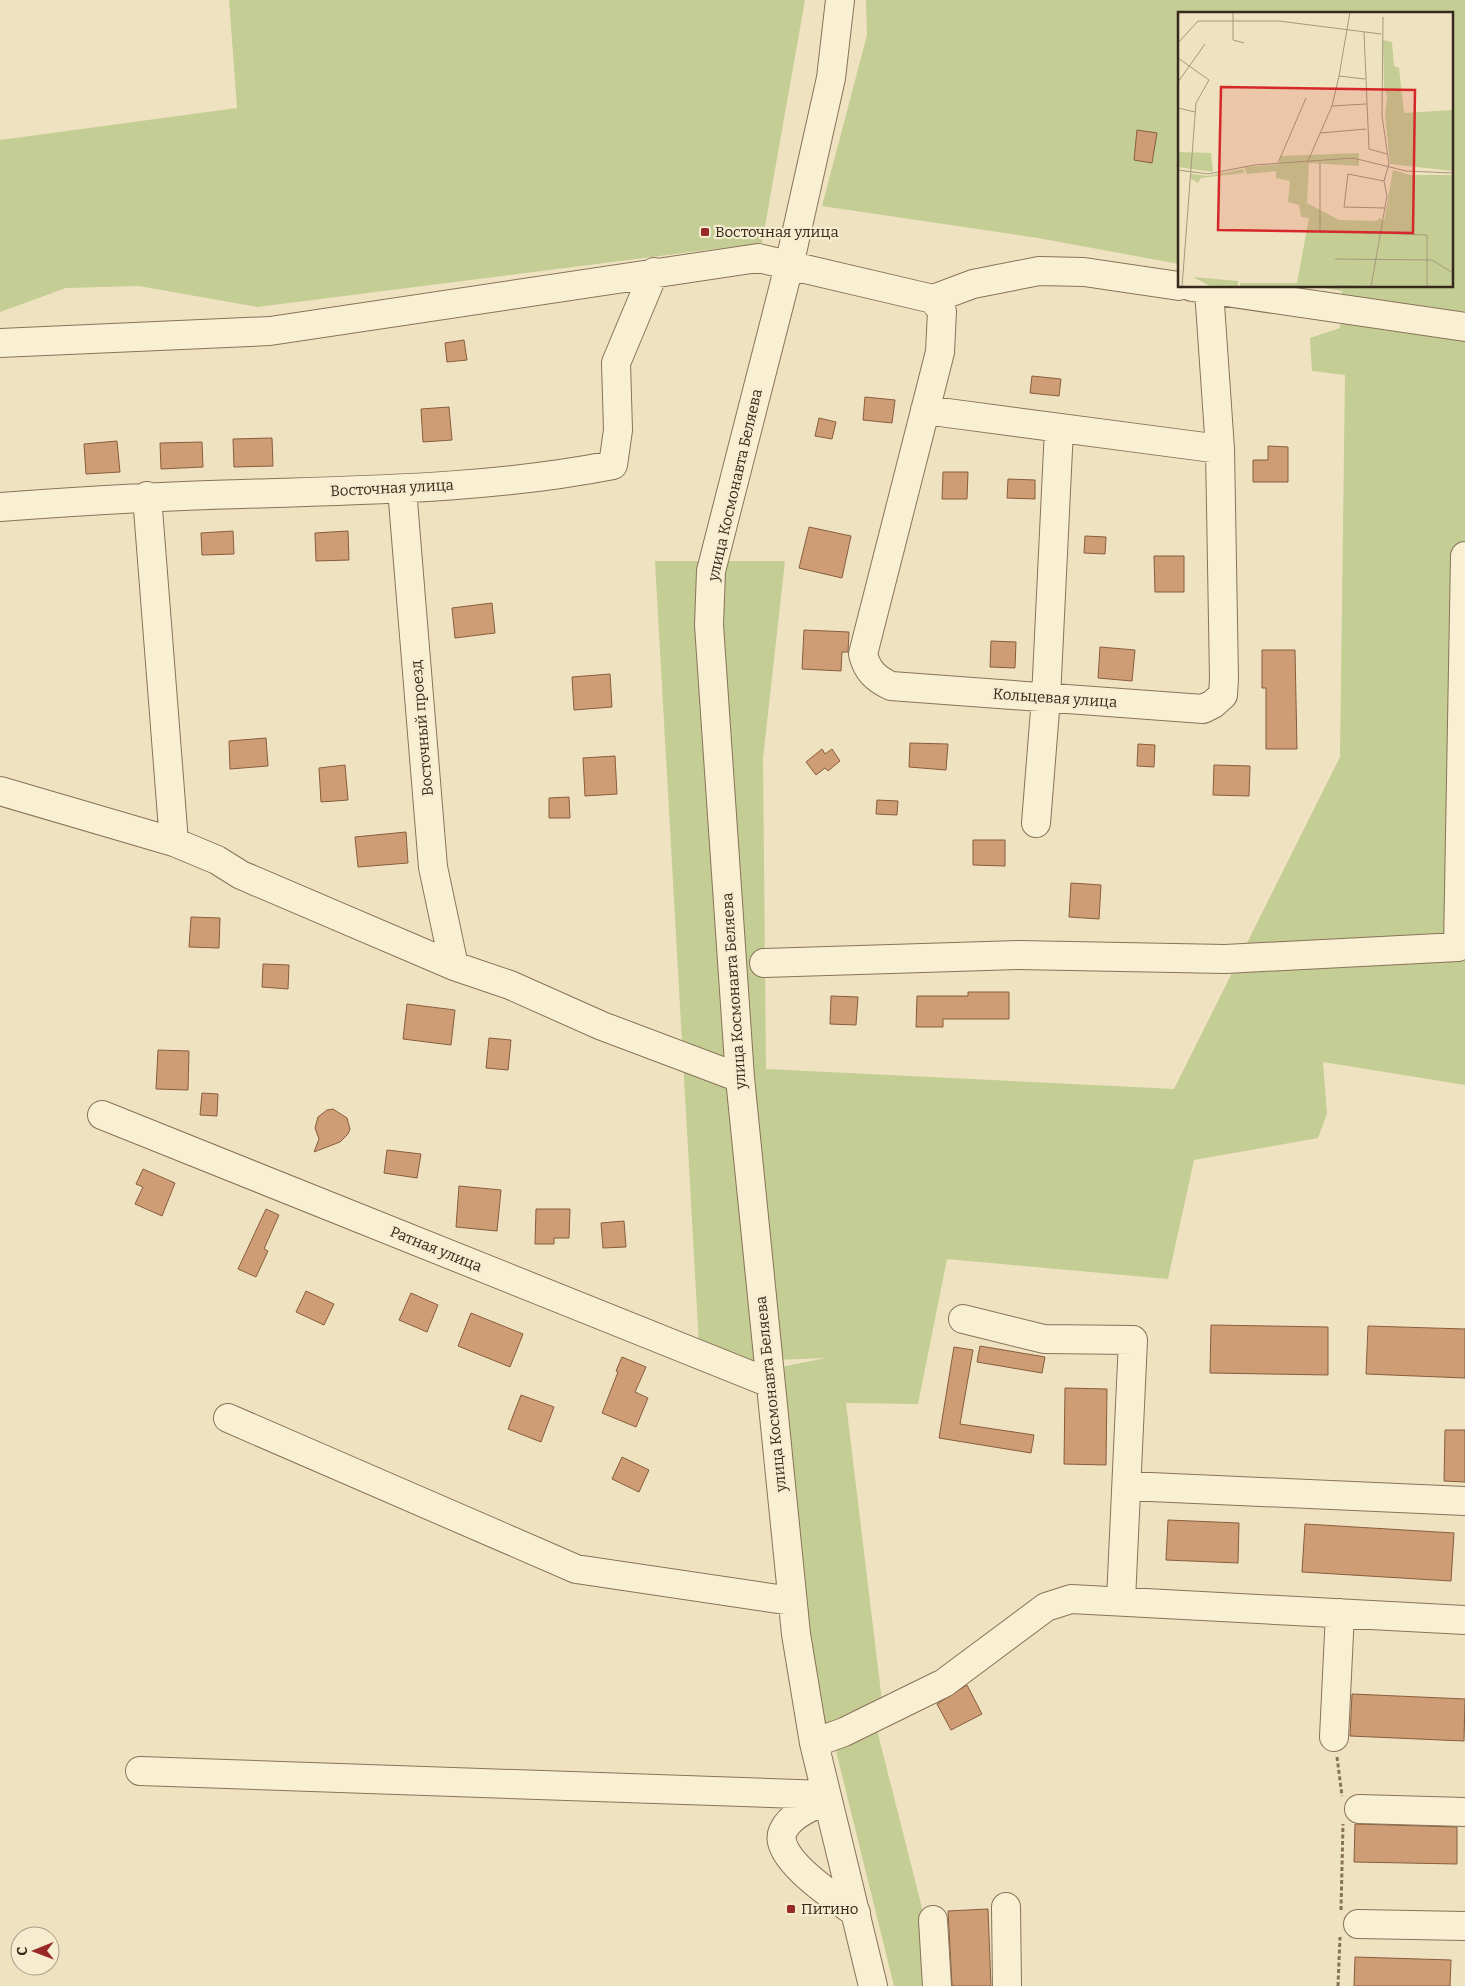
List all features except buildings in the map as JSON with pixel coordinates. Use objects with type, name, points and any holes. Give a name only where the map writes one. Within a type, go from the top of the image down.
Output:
[{"type":"street","name":"улица Космонавта Беляева","points":[[840,0],[831,78],[789,266],[711,571],[709,625],[740,1078],[792,1601],[814,1743],[873,1986]]},
{"type":"street","points":[[0,343],[270,331],[654,272],[758,258],[933,299],[973,284],[1039,271],[1084,272],[1178,286]]},
{"type":"street","name":"Восточная улица","points":[[0,507],[147,496],[402,489],[573,473],[612,464],[618,430],[616,363],[654,272]]},
{"type":"street","points":[[1197,288],[1465,327]]},
{"type":"street","name":"Кольцевая улица","points":[[933,299],[942,311],[940,352],[863,654],[866,667],[881,682],[892,686],[1203,709],[1214,704],[1223,695],[1220,449],[1197,288]]},
{"type":"street","points":[[926,410],[1220,449]]},
{"type":"street","points":[[1036,823],[1046,698],[1059,429]]},
{"type":"street","name":"Восточный проезд","points":[[402,489],[433,867],[454,966]]},
{"type":"street","points":[[147,496],[174,842]]},
{"type":"street","points":[[764,963],[1018,955],[1226,959],[1458,947],[1465,556]]},
{"type":"street","points":[[0,791],[174,842],[217,860],[241,875],[454,966],[510,985],[602,1026],[740,1078]]},
{"type":"street","name":"Ратная улица","points":[[102,1115],[770,1383]]},
{"type":"street","points":[[963,1319],[1044,1338],[1133,1340],[1122,1600]]},
{"type":"street","points":[[228,1418],[576,1569],[792,1601]]},
{"type":"street","points":[[1128,1486],[1465,1501]]},
{"type":"street","points":[[814,1743],[844,1732],[944,1683],[1046,1607],[1071,1599],[1122,1600],[1465,1620]]},
{"type":"street","points":[[1334,1737],[1340,1613]]},
{"type":"street","points":[[140,1771],[826,1797]]},
{"type":"street","points":[[826,1797],[788,1823],[783,1831],[781,1840],[792,1861],[816,1883],[856,1913]]},
{"type":"street","points":[[1349,1809],[1465,1812]]},
{"type":"street","points":[[1006,1906],[1007,1986]]},
{"type":"street","points":[[933,1920],[937,1986]]},
{"type":"street","points":[[1346,1924],[1465,1926]]},
{"type":"path","points":[[1334,1737],[1349,1809],[1346,1924],[1338,1986]]},
{"type":"green space","points":[[229,0],[805,0],[762,243],[257,307],[139,286],[66,288],[0,312],[0,140],[237,108]]},
{"type":"green space","points":[[866,0],[1465,0],[1465,1085],[1323,1062],[1327,1114],[1318,1138],[1194,1160],[1168,1279],[947,1259],[918,1404],[846,1403],[882,1701],[820,1730],[776,1368],[826,1358],[700,1363],[655,561],[785,561],[763,758],[766,1069],[1174,1089],[1340,757],[1345,375],[1312,371],[1310,338],[1340,328],[1342,291],[1325,288],[1452,288],[1452,12],[1178,12],[1178,264],[1038,238],[822,206],[867,35]]},
{"type":"green space","points":[[877,1730],[922,1908],[928,1986],[894,1986],[835,1747]]},
{"type":"place","name":"Восточная улица","points":[[705,232]]},
{"type":"place","name":"Питино","points":[[791,1909]]}]
